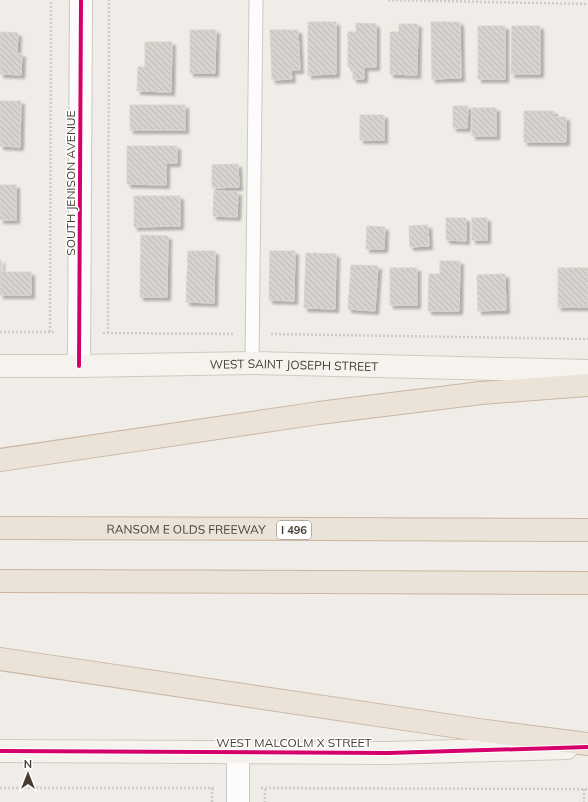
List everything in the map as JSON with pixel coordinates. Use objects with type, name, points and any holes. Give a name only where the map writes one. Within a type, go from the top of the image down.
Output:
[{"type":"highway","points":[[0,460],[319,413],[512,390],[588,386]]},
{"type":"highway","name":"RANSOM E OLDS FREEWAY","points":[[0,528],[588,530]]},
{"type":"highway","points":[[0,581],[588,583]]},
{"type":"highway","points":[[0,659],[479,730],[588,744]]},
{"type":"main road","name":"WEST SAINT JOSEPH STREET","points":[[0,366],[252,363],[588,371]]},
{"type":"main road","name":"WEST MALCOLM X STREET","points":[[0,751],[388,753],[588,747]]},
{"type":"street","name":"SOUTH JENISON AVENUE","points":[[79,366],[81,0]]},
{"type":"street","points":[[238,752],[238,795]]},
{"type":"lane","points":[[252,363],[256,0]]},
{"type":"path","points":[[50,332],[51,0]]},
{"type":"path","points":[[108,333],[109,0]]},
{"type":"path","points":[[388,0],[588,4]]},
{"type":"path","points":[[0,332],[588,339]]},
{"type":"path","points":[[0,788],[212,788],[238,795],[265,788],[588,789]]},
{"type":"path","points":[[212,788],[212,802]]},
{"type":"path","points":[[265,788],[265,802]]},
{"type":"path","points":[[584,789],[584,802]]},
{"type":"building","points":[[308,22],[336,22],[336,74],[308,75]]},
{"type":"building","points":[[431,22],[460,22],[461,78],[432,79]]},
{"type":"building","points":[[356,23],[376,24],[376,67],[364,67],[364,79],[353,79],[353,67],[348,67],[348,32],[356,32]]},
{"type":"building","points":[[399,24],[418,24],[417,75],[390,74],[390,32],[399,32]]},
{"type":"building","points":[[478,26],[505,26],[505,79],[478,79]]},
{"type":"building","points":[[512,26],[540,26],[540,74],[511,74]]},
{"type":"building","points":[[190,30],[216,30],[215,73],[190,73]]},
{"type":"building","points":[[270,30],[298,30],[300,70],[291,70],[292,79],[272,80]]},
{"type":"building","points":[[0,32],[18,33],[17,53],[22,54],[21,75],[0,74]]},
{"type":"building","points":[[145,42],[172,42],[171,92],[137,91],[138,67],[145,67]]},
{"type":"building","points":[[0,101],[21,101],[20,147],[0,146]]},
{"type":"building","points":[[130,105],[185,105],[185,130],[130,130]]},
{"type":"building","points":[[453,106],[468,106],[467,128],[453,128]]},
{"type":"building","points":[[472,108],[496,108],[496,136],[472,136]]},
{"type":"building","points":[[524,111],[554,111],[554,117],[566,117],[566,142],[524,142]]},
{"type":"building","points":[[360,115],[384,115],[384,140],[360,140]]},
{"type":"building","points":[[127,146],[177,146],[177,163],[166,163],[166,185],[127,184]]},
{"type":"building","points":[[238,164],[239,187],[212,188],[212,165]]},
{"type":"building","points":[[0,185],[16,185],[16,220],[0,220]]},
{"type":"building","points":[[214,191],[238,192],[237,217],[213,216]]},
{"type":"building","points":[[134,196],[180,196],[180,226],[134,227]]},
{"type":"building","points":[[446,218],[466,218],[466,241],[446,240]]},
{"type":"building","points":[[472,218],[487,218],[487,240],[472,240]]},
{"type":"building","points":[[428,225],[429,246],[410,247],[409,226]]},
{"type":"building","points":[[367,226],[385,227],[384,249],[366,249]]},
{"type":"building","points":[[141,235],[168,236],[167,297],[140,297]]},
{"type":"building","points":[[188,251],[215,251],[214,303],[186,302]]},
{"type":"building","points":[[270,251],[295,251],[294,301],[269,300]]},
{"type":"building","points":[[306,253],[336,254],[335,309],[304,308]]},
{"type":"building","points":[[0,260],[1,272],[31,272],[31,295],[0,295]]},
{"type":"building","points":[[440,261],[460,261],[459,311],[428,311],[429,274],[440,274]]},
{"type":"building","points":[[351,265],[378,266],[375,311],[348,309]]},
{"type":"building","points":[[390,268],[417,268],[417,305],[390,305]]},
{"type":"building","points":[[558,268],[588,268],[588,307],[558,307]]},
{"type":"building","points":[[505,274],[506,310],[478,311],[477,275]]},
{"type":"cycle path","points":[[79,366],[81,0]]},
{"type":"cycle path","points":[[0,751],[388,753],[588,747]]}]
